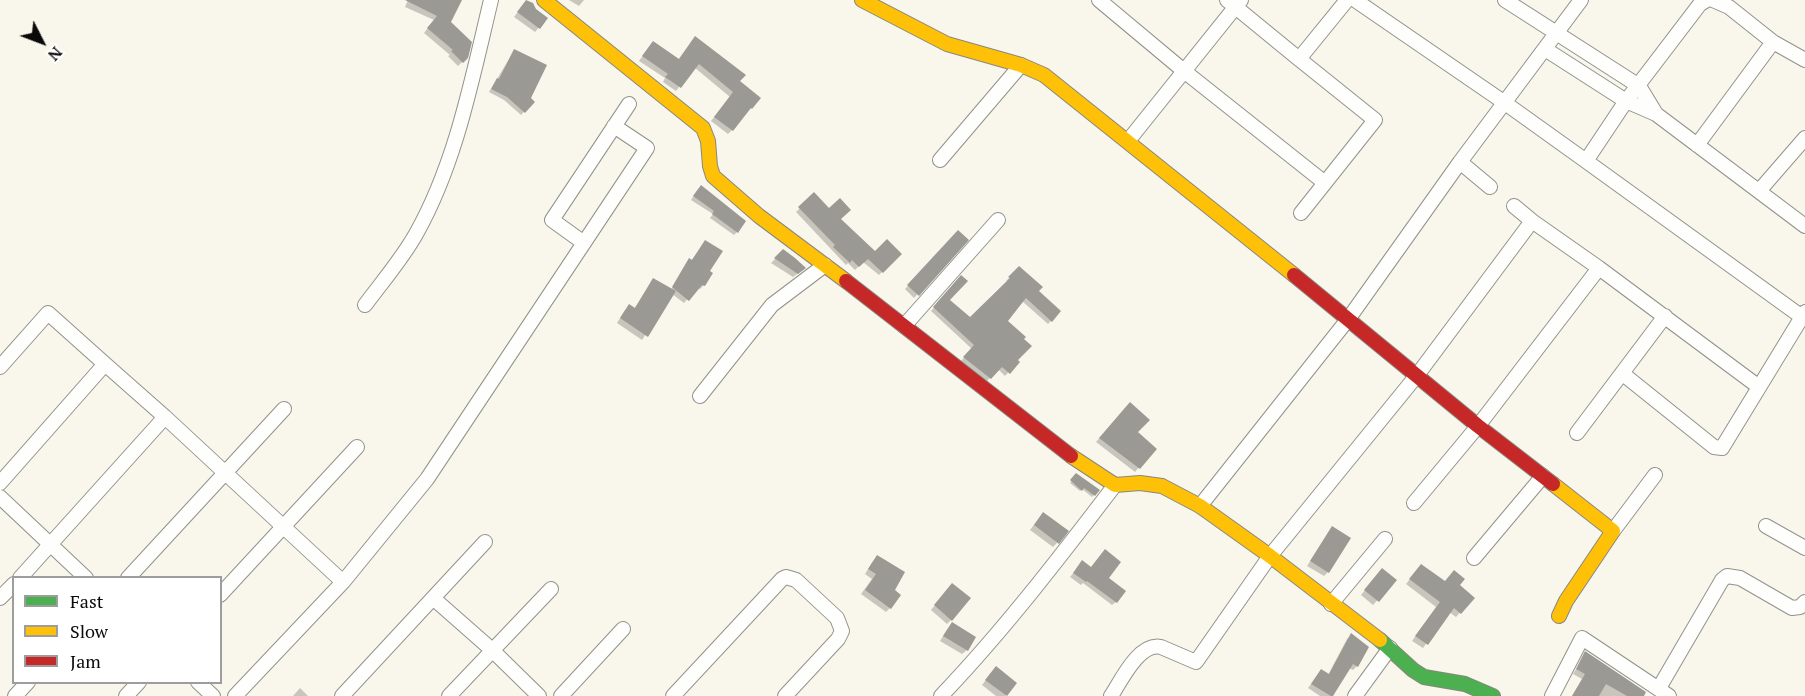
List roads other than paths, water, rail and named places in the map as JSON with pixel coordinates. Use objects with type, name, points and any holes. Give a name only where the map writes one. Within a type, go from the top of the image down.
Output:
[{"type":"street","points":[[365,304],[414,237],[438,188],[465,109],[491,0]]},
{"type":"street","points":[[544,0],[703,128],[708,141],[713,176],[759,216],[1064,451],[1115,485],[1140,483],[1162,486],[1200,506],[1270,556],[1390,648],[1413,670],[1424,677],[1465,684],[1493,696]]},
{"type":"street","points":[[862,0],[947,44],[1021,65],[1044,75],[1350,318],[1478,426],[1613,531]]},
{"type":"street","points":[[1099,0],[1325,183]]},
{"type":"street","points":[[1299,59],[1347,0]]},
{"type":"street","points":[[1355,0],[1803,314],[1725,446],[1717,448],[1623,374]]},
{"type":"street","points":[[1505,0],[1639,86],[1656,114]]},
{"type":"street","points":[[1200,506],[1350,318],[1460,162],[1581,0]]},
{"type":"street","points":[[1586,161],[1626,101],[1700,4],[1707,0]]},
{"type":"street","points":[[1713,0],[1729,7],[1773,42],[1805,60]]},
{"type":"street","points":[[1128,141],[1235,2],[1299,59],[1375,120],[1301,213]]},
{"type":"street","points":[[1696,145],[1773,42]]},
{"type":"street","points":[[1545,49],[1626,101],[1656,114],[1805,226]]},
{"type":"street","points":[[940,160],[1021,65]]},
{"type":"street","points":[[584,243],[552,220],[629,104]]},
{"type":"street","points":[[235,696],[343,582],[427,479],[648,148],[614,126]]},
{"type":"street","points":[[1759,191],[1805,138]]},
{"type":"street","points":[[1460,162],[1490,187]]},
{"type":"street","points":[[1514,206],[1759,387]]},
{"type":"street","points":[[904,326],[998,220]]},
{"type":"street","points":[[1111,696],[1137,658],[1150,648],[1161,647],[1196,662],[1270,556],[1418,374],[1532,221]]},
{"type":"street","points":[[699,396],[772,305],[825,265]]},
{"type":"street","points":[[1414,503],[1478,426],[1599,268]]},
{"type":"street","points":[[0,367],[48,313],[165,417],[343,582]]},
{"type":"street","points":[[1577,434],[1665,316]]},
{"type":"street","points":[[0,483],[105,364]]},
{"type":"street","points":[[130,576],[284,409]]},
{"type":"street","points":[[22,576],[165,417]]},
{"type":"street","points":[[222,593],[357,447]]},
{"type":"street","points":[[1559,616],[1566,601],[1613,531],[1655,475]]},
{"type":"street","points":[[1474,558],[1543,476]]},
{"type":"street","points":[[941,696],[964,672],[1067,548],[1115,485]]},
{"type":"street","points":[[0,497],[84,576]]},
{"type":"street","points":[[1766,526],[1805,548]]},
{"type":"street","points":[[1331,604],[1385,539]]},
{"type":"street","points":[[342,696],[485,542]]},
{"type":"street","points":[[1552,696],[1582,638],[1664,692],[1722,580],[1727,576],[1740,578],[1792,608],[1800,607],[1805,602]]},
{"type":"street","points":[[673,696],[782,579],[786,578],[796,580],[827,608],[837,618],[842,631],[838,639],[785,696]]},
{"type":"street","points":[[0,598],[12,586]]},
{"type":"street","points":[[449,696],[491,649],[551,589]]},
{"type":"street","points":[[433,598],[491,649],[539,696]]},
{"type":"street","points":[[561,696],[623,629]]},
{"type":"street","points":[[1355,696],[1390,648]]},
{"type":"street","points":[[15,696],[26,684]]},
{"type":"street","points":[[126,696],[137,684]]},
{"type":"street","points":[[200,684],[213,696]]}]
